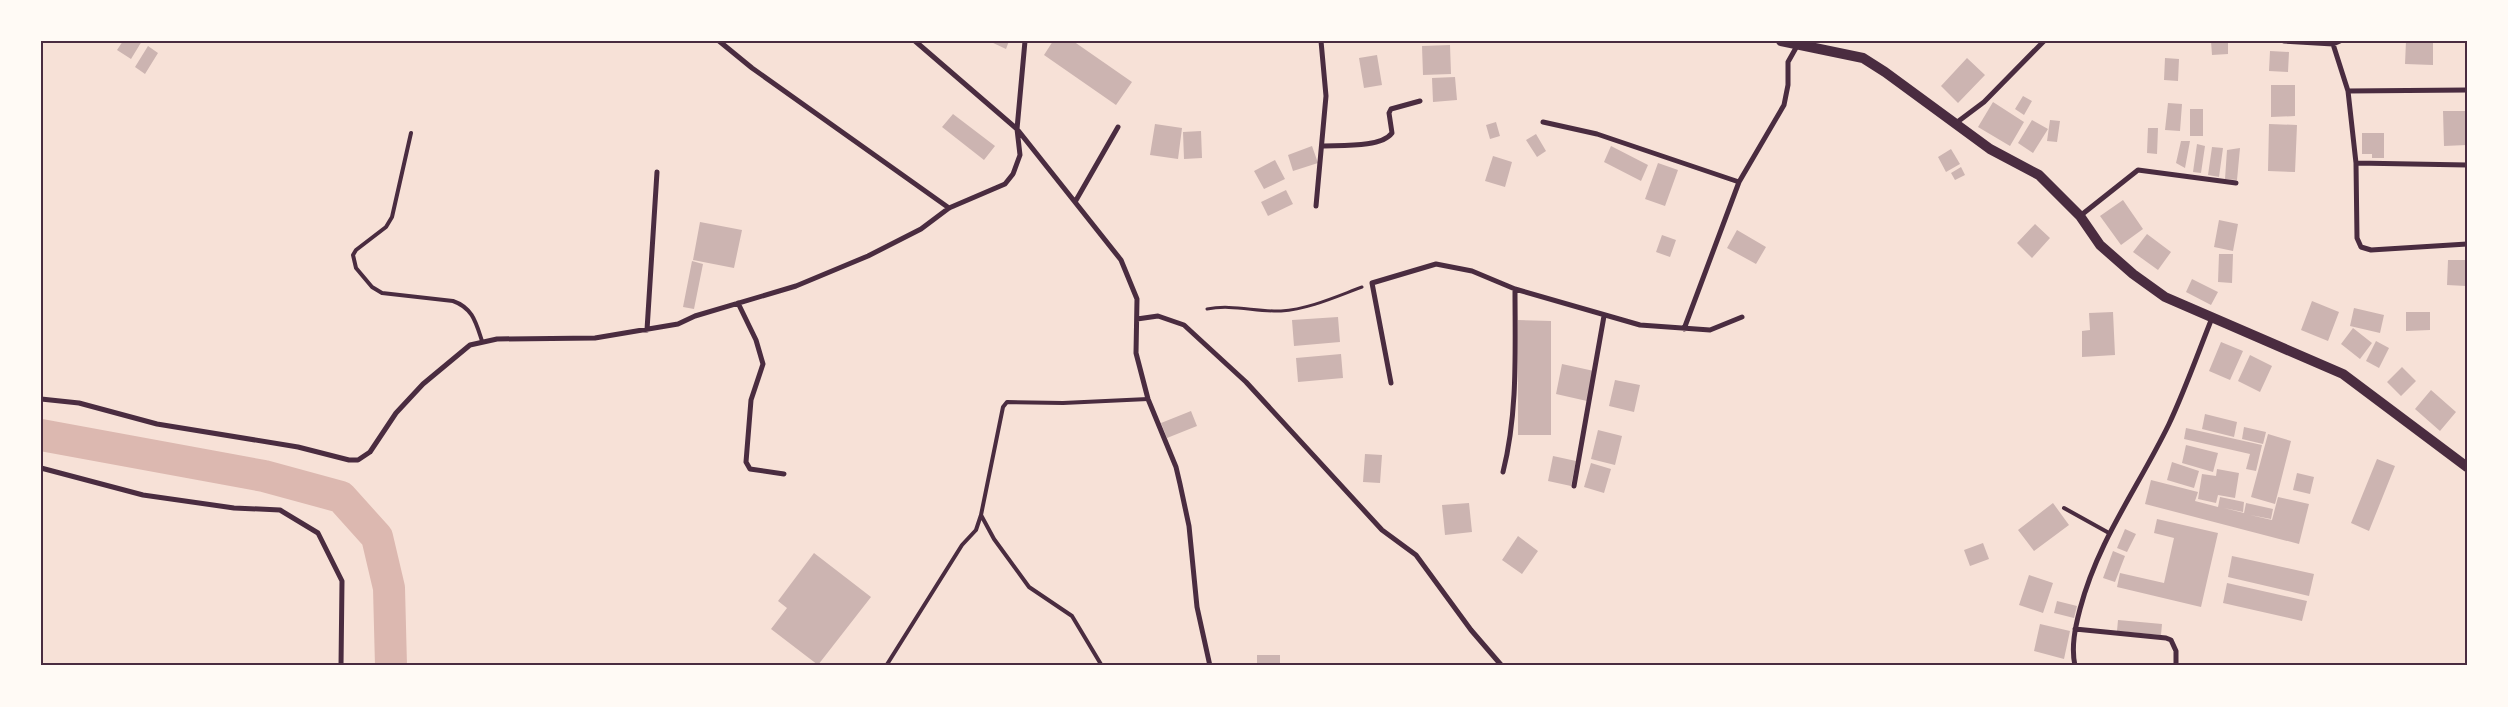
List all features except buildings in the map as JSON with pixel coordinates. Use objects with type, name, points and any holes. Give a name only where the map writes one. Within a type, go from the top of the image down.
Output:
[{"type":"main road","points":[[1781,41],[1797,46],[1841,52],[1862,58],[1990,149],[2039,175],[2080,216],[2100,245],[2133,274],[2165,297],[2343,374],[2466,466]]},
{"type":"street","points":[[719,41],[760,74],[949,208]]},
{"type":"street","points":[[915,41],[1017,129],[1121,260],[1137,299],[1136,353],[1148,399],[1178,476],[1189,526],[1197,607],[1210,666]]},
{"type":"street","points":[[41,399],[79,403],[157,424],[207,433],[256,438],[349,460],[358,460],[370,452],[396,413],[424,384],[459,352],[482,341],[595,338],[678,324],[695,316],[796,286],[868,256],[921,229],[949,208],[1005,184],[1013,174],[1020,155],[1017,129],[1025,41]]},
{"type":"street","points":[[1316,206],[1326,96],[1321,41]]},
{"type":"street","points":[[1956,123],[1984,102],[2044,41]]},
{"type":"street","points":[[2284,41],[2333,44],[2340,41]]},
{"type":"street","points":[[2333,44],[2348,90],[2356,162],[2357,238],[2361,247],[2371,250],[2467,244]]},
{"type":"street","points":[[1684,329],[1739,182],[1784,105],[1788,85],[1788,62],[1797,46]]},
{"type":"street","points":[[2348,90],[2467,90]]},
{"type":"street","points":[[1322,146],[1378,142],[1388,139],[1392,132],[1389,113],[1391,110],[1420,101]]},
{"type":"street","points":[[1542,122],[1597,134],[1739,182]]},
{"type":"street","points":[[1075,202],[1118,127]]},
{"type":"street","points":[[2356,162],[2467,165]]},
{"type":"street","points":[[2080,216],[2138,170],[2236,183]]},
{"type":"street","points":[[646,330],[657,172]]},
{"type":"street","points":[[1391,383],[1372,283],[1436,264],[1472,271],[1515,289],[1640,325],[1710,330],[1742,317]]},
{"type":"street","points":[[1503,472],[1513,414],[1515,289]]},
{"type":"street","points":[[738,303],[756,340],[763,364],[751,400],[746,462],[750,469],[784,474]]},
{"type":"street","points":[[1137,319],[1158,316],[1184,325],[1246,382],[1382,530],[1416,555],[1471,630],[1497,663],[1502,666]]},
{"type":"street","points":[[1574,486],[1604,316]]},
{"type":"street","points":[[2075,666],[2073,656],[2075,629],[2088,577],[2109,532],[2169,424],[2212,318]]},
{"type":"street","points":[[41,468],[143,495],[234,508],[280,510],[318,533],[342,581],[341,666]]},
{"type":"street","points":[[2075,629],[2166,638],[2171,640],[2176,651],[2176,666]]},
{"type":"lane","points":[[411,133],[392,217],[386,227],[356,250],[353,256],[356,268],[372,287],[382,293],[453,301],[462,304],[468,308],[473,316],[482,341]]},
{"type":"lane","points":[[886,666],[962,545],[976,530],[981,515],[1003,407],[1007,402],[1063,403],[1148,399]]},
{"type":"lane","points":[[2064,508],[2109,532]]},
{"type":"lane","points":[[981,515],[994,539],[1029,587],[1072,616],[1102,666]]},
{"type":"path","points":[[1207,309],[1222,306],[1279,311],[1305,308],[1372,283]]},
{"type":"waterway","points":[[41,435],[264,476],[341,497],[377,537],[389,588],[391,666]]}]
